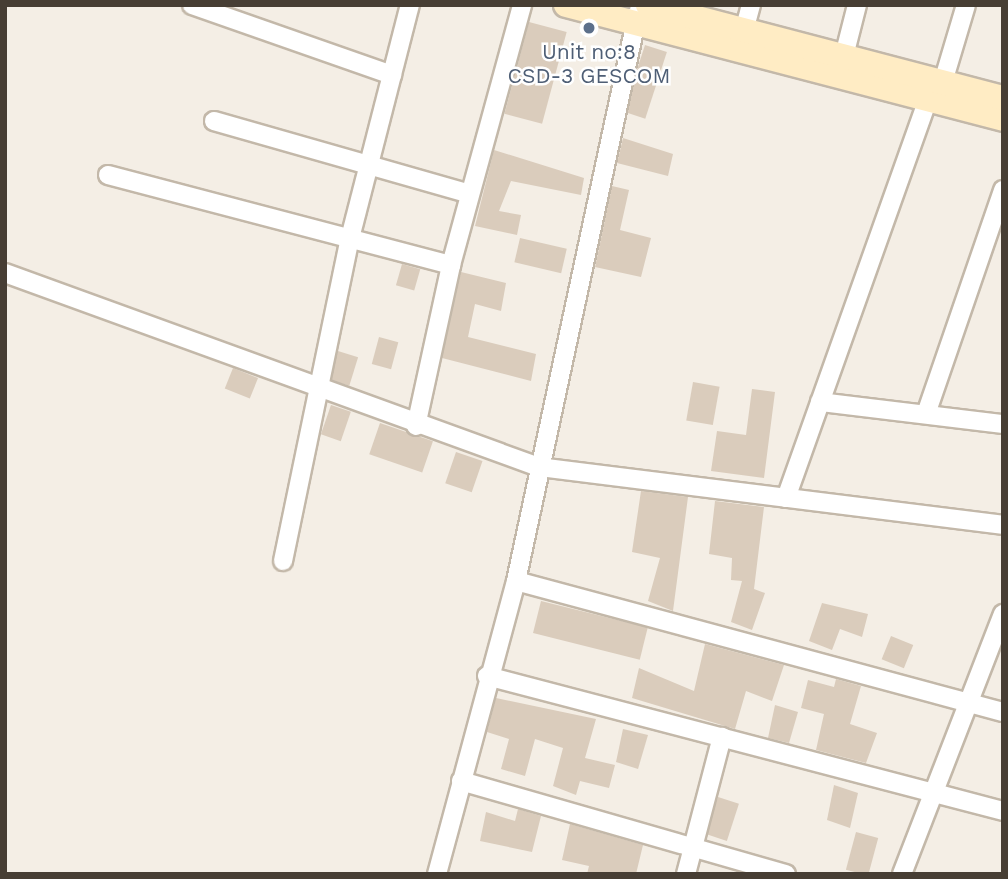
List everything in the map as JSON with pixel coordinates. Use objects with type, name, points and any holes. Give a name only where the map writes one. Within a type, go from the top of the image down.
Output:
[{"type":"street","points":[[192,5],[392,75]]},
{"type":"street","points":[[283,561],[349,242],[410,5]]},
{"type":"street","points":[[416,426],[451,265],[522,5]]},
{"type":"street","points":[[566,5],[641,12],[744,31],[1003,98]]},
{"type":"street","points":[[744,31],[751,5]]},
{"type":"street","points":[[844,56],[857,5]]},
{"type":"street","points":[[943,82],[966,5]]},
{"type":"street","points":[[641,12],[927,102],[1003,119]]},
{"type":"street","points":[[437,874],[487,676],[516,581],[641,12]]},
{"type":"street","points":[[786,498],[927,102]]},
{"type":"street","points":[[214,121],[368,168],[470,194]]},
{"type":"street","points":[[108,175],[349,242],[451,265]]},
{"type":"street","points":[[926,414],[1003,190]]},
{"type":"street","points":[[5,273],[318,387],[416,426],[539,467],[1003,525]]},
{"type":"street","points":[[820,402],[1003,424]]},
{"type":"street","points":[[516,581],[1003,712]]},
{"type":"street","points":[[902,874],[1003,614]]},
{"type":"street","points":[[487,676],[1003,811]]},
{"type":"street","points":[[686,874],[722,737]]},
{"type":"street","points":[[461,781],[691,850],[786,874]]},
{"type":"building","points":[[529,22],[567,32],[542,124],[504,114]]},
{"type":"building","points":[[645,45],[667,52],[645,119],[623,112]]},
{"type":"building","points":[[623,138],[673,154],[668,176],[617,163]]},
{"type":"building","points":[[494,150],[584,178],[581,195],[511,181],[499,211],[521,215],[517,235],[475,226]]},
{"type":"building","points":[[612,186],[629,190],[620,230],[651,238],[641,277],[595,267]]},
{"type":"building","points":[[520,238],[567,249],[561,273],[514,262]]},
{"type":"building","points":[[402,264],[420,269],[414,290],[396,285]]},
{"type":"building","points":[[461,272],[506,283],[501,311],[475,304],[468,337],[536,354],[531,381],[442,358]]},
{"type":"building","points":[[379,337],[398,342],[391,369],[372,364]]},
{"type":"building","points":[[338,351],[358,357],[349,386],[329,380]]},
{"type":"building","points":[[233,368],[258,378],[250,399],[225,388]]},
{"type":"building","points":[[693,382],[720,387],[713,425],[686,420]]},
{"type":"building","points":[[752,389],[775,392],[764,478],[711,471],[717,431],[746,435]]},
{"type":"building","points":[[331,405],[351,412],[341,441],[321,434]]},
{"type":"building","points":[[380,423],[433,441],[422,472],[369,454]]},
{"type":"building","points":[[456,452],[482,461],[472,492],[445,483]]},
{"type":"building","points":[[641,491],[688,497],[673,611],[648,601],[660,558],[632,552]]},
{"type":"building","points":[[715,501],[764,507],[754,589],[765,593],[752,630],[731,622],[742,581],[731,580],[732,558],[709,554]]},
{"type":"building","points":[[541,601],[648,628],[640,660],[533,633]]},
{"type":"building","points":[[822,603],[868,614],[862,637],[840,629],[832,650],[809,641]]},
{"type":"building","points":[[891,636],[913,645],[904,668],[882,659]]},
{"type":"building","points":[[705,644],[784,665],[772,701],[746,691],[735,729],[632,698],[639,668],[694,691]]},
{"type":"building","points":[[836,679],[861,686],[850,724],[877,733],[866,763],[816,750],[824,714],[801,708],[808,680],[834,687]]},
{"type":"building","points":[[496,698],[596,719],[585,758],[615,765],[609,788],[580,781],[576,795],[553,786],[563,748],[535,739],[525,776],[501,769],[509,739],[487,732]]},
{"type":"building","points":[[775,705],[798,712],[789,743],[768,738]]},
{"type":"building","points":[[623,729],[648,735],[638,769],[616,762]]},
{"type":"building","points":[[834,785],[858,793],[850,828],[827,820]]},
{"type":"building","points":[[718,797],[739,804],[727,841],[706,834]]},
{"type":"building","points":[[518,809],[541,816],[532,852],[480,841],[486,812],[515,821]]},
{"type":"building","points":[[570,824],[643,845],[636,874],[587,874],[589,866],[562,860]]},
{"type":"building","points":[[856,832],[878,838],[869,874],[846,870]]},
{"type":"place","name":"Unit no:8 CSD-3 GESCOM","points":[[589,28]]}]
